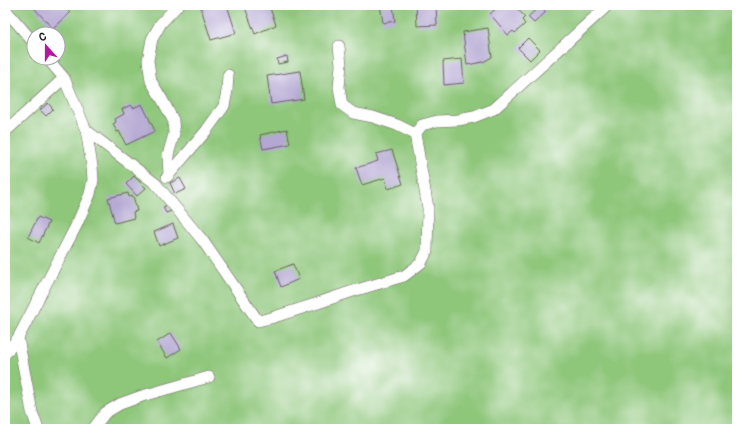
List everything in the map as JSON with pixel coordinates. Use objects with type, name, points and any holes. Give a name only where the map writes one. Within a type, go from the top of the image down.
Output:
[{"type":"street","points":[[169,175],[168,155],[174,134],[173,120],[151,81],[148,60],[152,39],[161,23],[178,5]]},
{"type":"street","points":[[86,130],[159,186],[203,241],[258,320],[293,311],[404,276],[421,263],[427,251],[428,208],[415,134],[422,125],[437,121],[458,120],[474,117],[494,109],[608,5]]},
{"type":"street","points":[[5,9],[26,34]]},
{"type":"street","points":[[339,46],[342,105],[353,113],[373,117],[397,125],[415,134]]},
{"type":"street","points":[[5,354],[18,338],[76,226],[90,194],[93,180],[86,130],[64,78],[54,66]]},
{"type":"street","points":[[159,186],[206,131],[224,106],[228,75]]},
{"type":"street","points":[[5,132],[64,78]]},
{"type":"street","points":[[18,338],[32,412],[38,429]]},
{"type":"street","points":[[93,429],[105,413],[120,404],[142,396],[209,377]]},
{"type":"green space","points":[[5,5],[737,5],[737,429],[5,429]]},
{"type":"building","points":[[39,5],[63,5],[70,13],[56,26],[50,26],[35,9]]},
{"type":"building","points":[[200,5],[227,5],[236,33],[211,40]]},
{"type":"building","points":[[244,5],[269,5],[276,25],[255,34]]},
{"type":"building","points":[[380,5],[393,5],[395,21],[383,23]]},
{"type":"building","points":[[416,5],[436,5],[437,25],[417,26]]},
{"type":"building","points":[[500,5],[514,5],[525,17],[522,20],[525,24],[515,33],[513,31],[508,35],[490,14]]},
{"type":"building","points":[[540,6],[546,12],[534,23],[528,17]]},
{"type":"building","points":[[488,28],[492,57],[483,62],[467,65],[463,32]]},
{"type":"building","points":[[528,38],[540,50],[530,60],[518,48]]},
{"type":"building","points":[[287,56],[288,62],[278,64],[277,59]]},
{"type":"building","points":[[462,59],[464,83],[444,85],[443,61]]},
{"type":"building","points":[[300,71],[304,99],[271,104],[267,76]]},
{"type":"building","points":[[48,103],[53,109],[46,116],[40,110]]},
{"type":"building","points":[[142,104],[155,131],[126,145],[119,131],[117,132],[113,124],[116,122],[115,119],[124,114],[122,109],[131,105],[133,108]]},
{"type":"building","points":[[287,129],[290,144],[263,149],[260,135]]},
{"type":"building","points":[[392,150],[403,184],[388,189],[385,178],[362,185],[356,168],[378,161],[376,154]]},
{"type":"building","points":[[134,176],[146,188],[137,196],[126,184]]},
{"type":"building","points":[[180,178],[186,189],[175,194],[170,183]]},
{"type":"building","points":[[128,193],[129,197],[133,196],[137,211],[133,212],[134,218],[115,223],[108,198]]},
{"type":"building","points":[[168,205],[171,211],[166,213],[163,207]]},
{"type":"building","points":[[38,217],[49,222],[39,243],[28,237]]},
{"type":"building","points":[[173,224],[178,238],[159,246],[154,232]]},
{"type":"building","points":[[293,264],[299,279],[281,287],[275,271]]},
{"type":"building","points":[[171,333],[181,349],[167,358],[157,342]]}]
